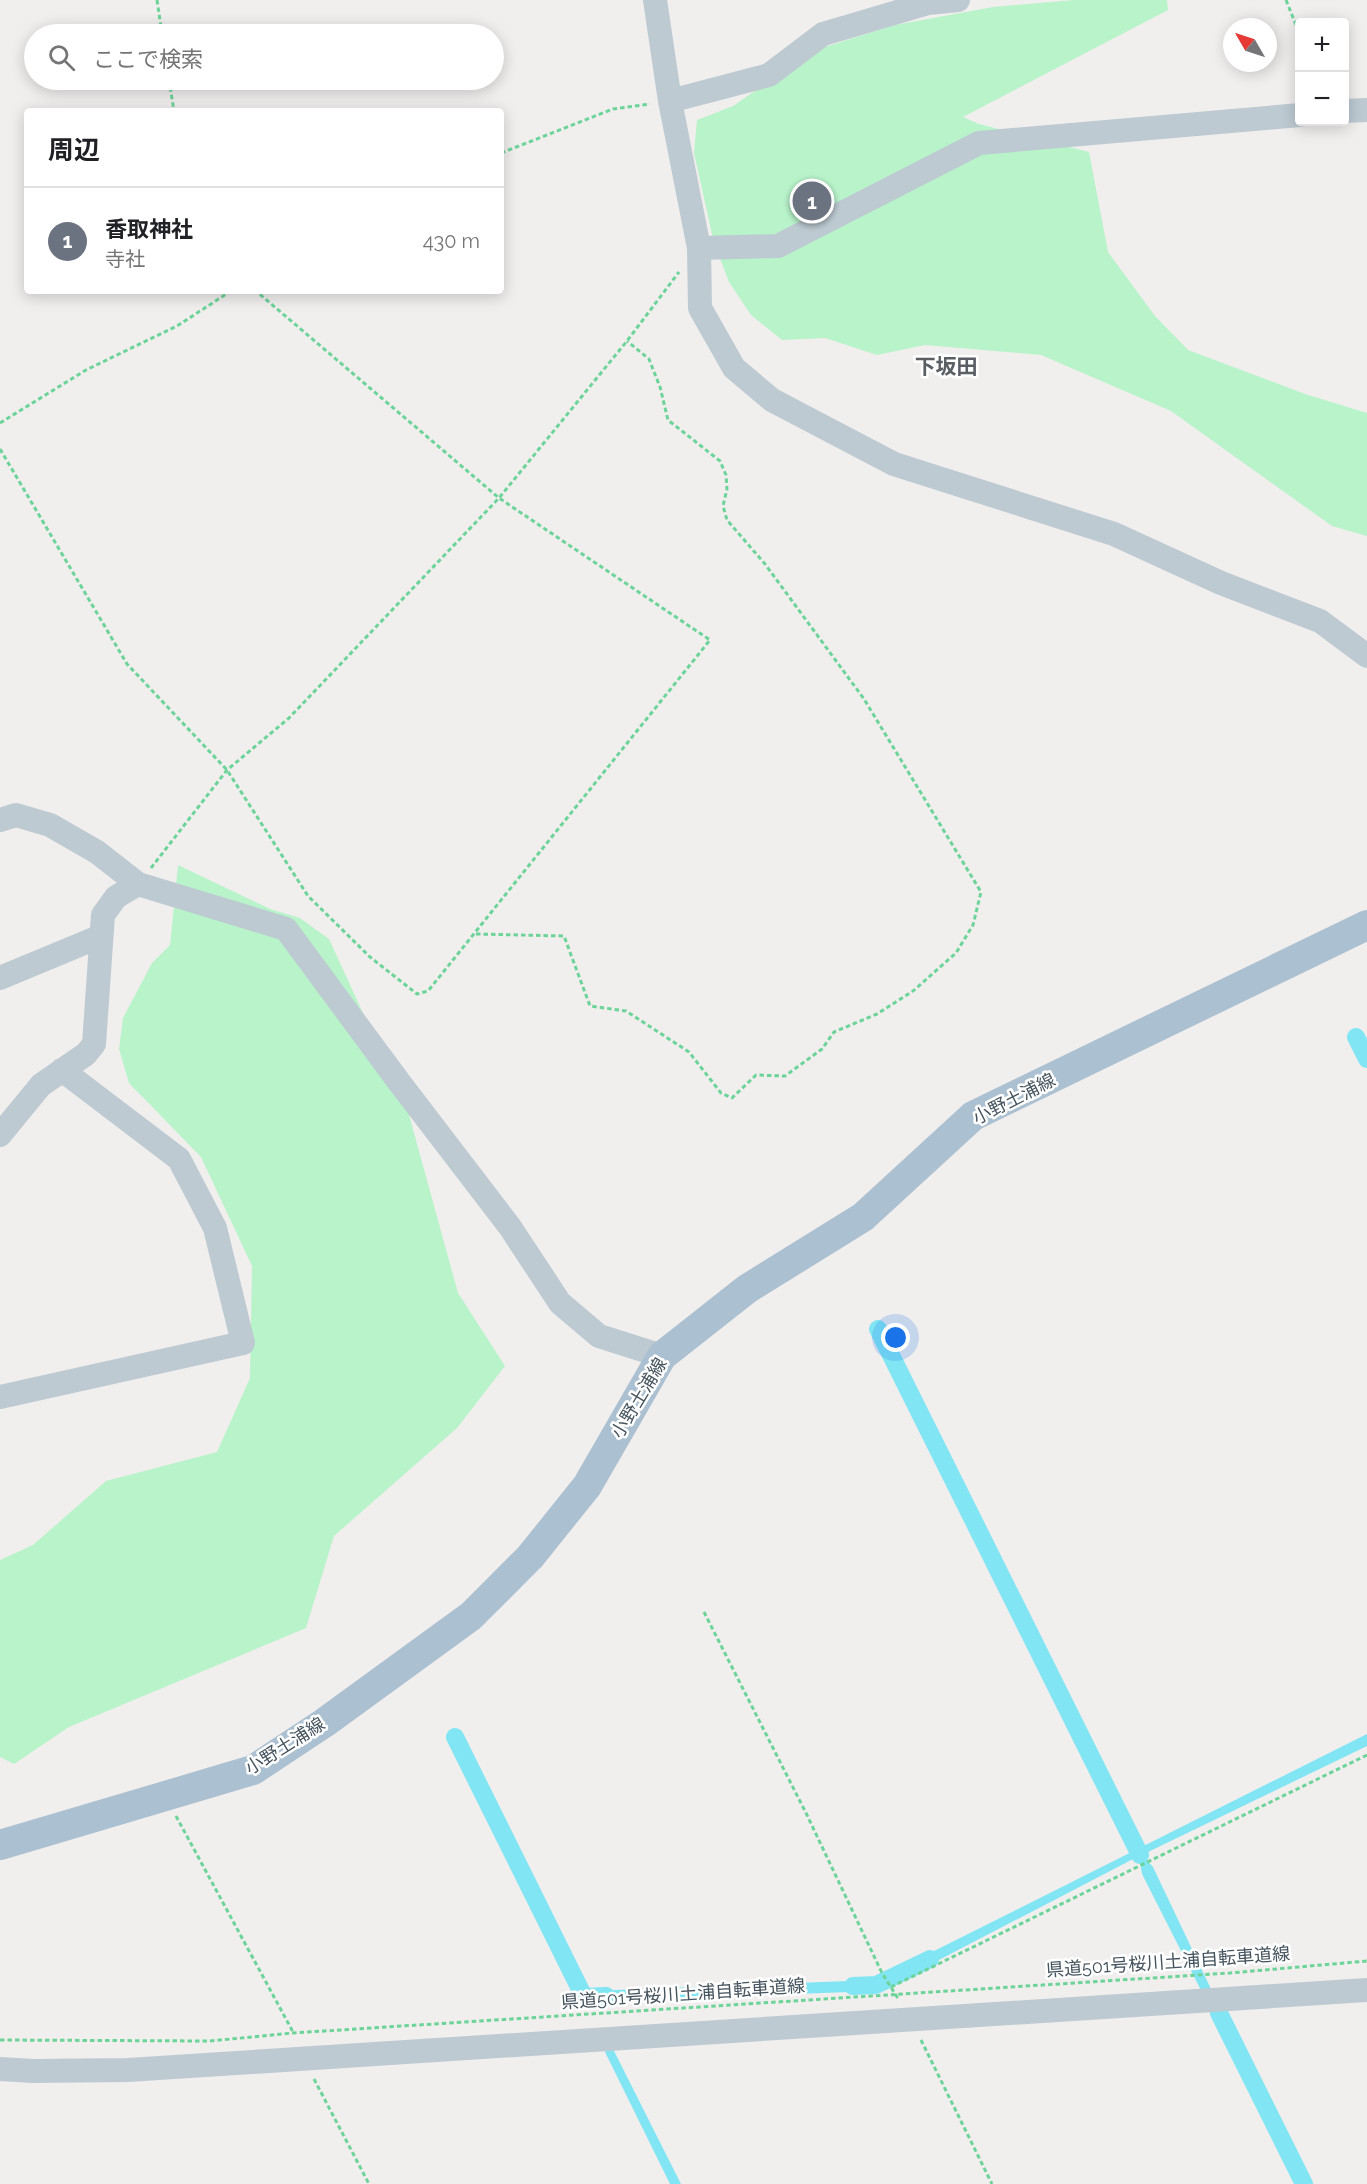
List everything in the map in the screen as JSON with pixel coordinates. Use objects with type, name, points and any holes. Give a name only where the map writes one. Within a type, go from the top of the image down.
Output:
[{"type":"main road","name":"小野土浦線","points":[[0,1845],[254,1770],[324,1723],[471,1616],[531,1557],[587,1486],[662,1356],[747,1289],[863,1217],[973,1116],[1367,925]]},
{"type":"street","points":[[655,0],[670,101],[699,248],[700,308],[734,368],[772,400],[894,464],[1114,534],[1221,583],[1320,621],[1367,656]]},
{"type":"street","points":[[670,101],[769,75],[823,34],[928,3],[958,0]]},
{"type":"street","points":[[1349,111],[1367,110]]},
{"type":"street","points":[[699,248],[778,246],[979,143],[1295,115]]},
{"type":"street","points":[[0,820],[16,815],[50,825],[98,852],[138,884],[286,929],[510,1227],[560,1303],[598,1336],[662,1356]]},
{"type":"street","points":[[0,1135],[41,1085],[86,1054],[94,1044],[103,915],[116,897],[138,884]]},
{"type":"street","points":[[0,978],[101,936]]},
{"type":"street","points":[[0,1397],[243,1343],[215,1228],[179,1159],[62,1070]]},
{"type":"street","points":[[0,2069],[128,2070],[1367,1990]]},
{"type":"path","points":[[157,0],[161,24]]},
{"type":"path","points":[[1286,0],[1295,24]]},
{"type":"path","points":[[171,90],[174,108]]},
{"type":"path","points":[[504,152],[613,109],[670,101]]},
{"type":"path","points":[[138,884],[227,770],[289,718],[499,498],[627,341],[656,300],[699,248]]},
{"type":"path","points":[[0,423],[86,370],[177,326],[226,294]]},
{"type":"path","points":[[0,449],[127,664],[227,770],[308,896],[370,957],[417,994],[428,991],[710,640],[499,498],[260,294]]},
{"type":"path","points":[[476,934],[564,936],[590,1006],[626,1011],[689,1052],[721,1094],[732,1098],[756,1076],[785,1076],[822,1049],[834,1032],[877,1014],[913,990],[956,953],[973,925],[976,914],[981,892],[864,699],[765,564],[727,520],[723,506],[727,489],[726,475],[720,461],[668,420],[660,387],[649,359],[627,341]]},
{"type":"path","points":[[704,1612],[806,1813],[882,1973],[895,1994]]},
{"type":"path","points":[[891,1987],[1367,1755]]},
{"type":"path","points":[[165,1796],[293,2033],[304,2059],[369,2184]]},
{"type":"path","name":"県道501号桜川土浦自転車道線","points":[[0,2040],[210,2041],[293,2033],[1230,1972],[1367,1961]]},
{"type":"path","points":[[912,2020],[992,2184]]},
{"type":"green space","points":[[1074,0],[1167,0],[1168,10],[963,117],[979,124],[1089,152],[1108,252],[1155,316],[1188,350],[1305,394],[1367,413],[1367,536],[1332,526],[1171,411],[1041,355],[925,345],[877,355],[825,338],[782,340],[751,315],[729,282],[714,243],[694,153],[697,120],[733,106],[815,50],[895,25],[993,7]]},
{"type":"green space","points":[[178,865],[270,909],[300,918],[329,939],[408,1111],[458,1293],[505,1366],[457,1428],[334,1536],[306,1628],[69,1727],[14,1764],[0,1757],[0,1560],[33,1545],[106,1481],[217,1452],[250,1378],[252,1266],[201,1157],[129,1083],[119,1049],[123,1018],[152,963],[170,945]]},
{"type":"water","points":[[1367,1734],[1367,1746],[1146,1853],[1145,1858],[1153,1867],[1220,2008],[1214,2016],[1142,1874],[1140,1861],[1135,1858],[912,1974],[908,1964]]},
{"type":"water","points":[[874,1980],[877,1991],[580,2002],[588,1991]]},
{"type":"water","points":[[610,2043],[681,2184],[670,2184],[605,2052]]},
{"type":"waterway","points":[[1356,1037],[1367,1059]]},
{"type":"waterway","points":[[878,1329],[1140,1855]]},
{"type":"waterway","points":[[455,1737],[584,1997],[606,1996]]},
{"type":"waterway","points":[[853,1986],[876,1985],[930,1959]]},
{"type":"waterway","points":[[1219,2013],[1304,2184]]},
{"type":"place","name":"香取神社","points":[[812,201]]},
{"type":"district","name":"下坂田","points":[[946,367]]}]
